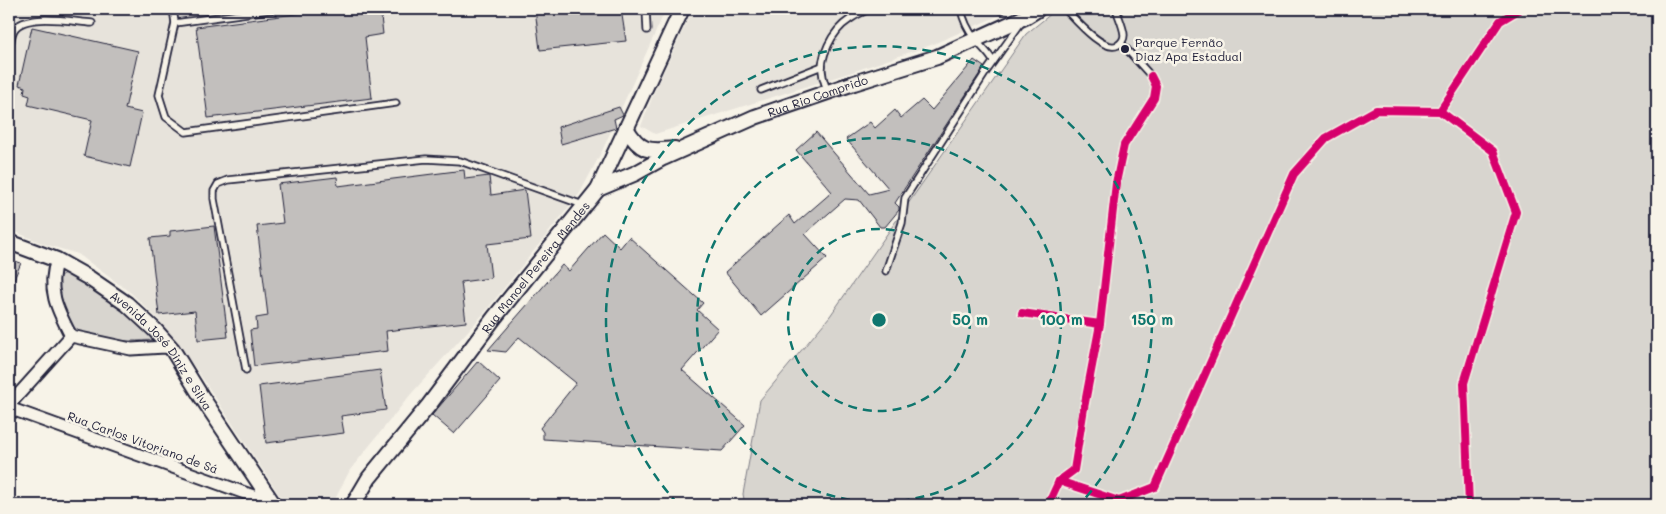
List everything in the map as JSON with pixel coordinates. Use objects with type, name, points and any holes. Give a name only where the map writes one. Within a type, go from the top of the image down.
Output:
[{"type":"street","name":"Rua Manoel Pereira Mendes","points":[[354,505],[368,478],[429,405],[494,318],[598,189],[682,9]]},
{"type":"street","name":"Rua Rio Comprido","points":[[598,189],[755,117],[937,57],[1025,17],[1038,9]]},
{"type":"street","points":[[626,128],[639,146],[649,150],[687,147]]},
{"type":"street","name":"Avenida José Diniz e Silva","points":[[9,242],[57,260],[89,278],[127,304],[154,330],[172,349],[261,501]]},
{"type":"street","points":[[57,260],[52,272],[53,292],[58,311],[71,336]]},
{"type":"street","points":[[71,336],[131,349],[165,347],[172,349]]},
{"type":"street","points":[[9,405],[71,336]]},
{"type":"street","name":"Rua Carlos Vitoriano de Sá","points":[[9,408],[261,501]]},
{"type":"lane","points":[[172,9],[174,23],[159,95],[166,117],[186,132],[396,103]]},
{"type":"lane","points":[[174,23],[276,9]]},
{"type":"lane","points":[[646,9],[647,30]]},
{"type":"lane","points":[[828,92],[822,77],[822,66],[828,44],[838,29],[849,20],[869,9]]},
{"type":"lane","points":[[960,9],[975,40],[981,44],[993,61]]},
{"type":"lane","points":[[1065,9],[1089,33],[1109,46],[1116,46],[1121,43],[1124,35],[1116,9]]},
{"type":"lane","points":[[886,271],[902,223],[905,198],[993,61],[1025,17]]},
{"type":"lane","points":[[9,57],[14,30],[22,23],[34,19],[92,23]]},
{"type":"lane","points":[[1022,313],[1100,324],[1116,183],[1124,145],[1154,98],[1156,86],[1151,76],[1121,43]]},
{"type":"lane","points":[[761,90],[822,66]]},
{"type":"lane","points":[[246,370],[214,200],[214,191],[218,184],[228,180],[426,159],[460,161],[585,206]]},
{"type":"shaded area","points":[[9,9],[666,9],[602,151],[580,193],[485,312],[411,394],[350,470],[332,505],[286,505],[197,370],[160,321],[131,293],[78,254],[44,244],[9,229]]},
{"type":"shaded area","points":[[693,9],[1014,9],[931,45],[655,134],[641,126],[656,88]]},
{"type":"shaded area","points":[[1057,9],[1657,9],[1657,505],[745,505],[743,494],[760,400],[830,316],[1026,34]]},
{"type":"shaded area","points":[[67,272],[125,310],[145,329],[153,340],[104,339],[81,332],[71,325],[63,310],[58,277]]},
{"type":"building","points":[[334,9],[380,9],[383,34],[365,37],[372,98],[208,118],[196,27]]},
{"type":"building","points":[[535,9],[621,9],[626,41],[540,50]]},
{"type":"building","points":[[32,27],[138,51],[125,109],[142,113],[130,167],[84,156],[92,120],[28,105],[30,96],[24,94],[25,87],[19,85]]},
{"type":"building","points":[[974,60],[984,67],[895,203],[899,210],[885,227],[880,227],[859,200],[845,199],[805,234],[827,258],[761,316],[725,272],[789,215],[795,224],[832,192],[796,150],[816,132],[869,194],[889,189],[846,139],[870,122],[875,128],[895,110],[901,118],[922,100],[932,110]]},
{"type":"building","points":[[619,107],[623,115],[614,119],[616,128],[561,144],[558,127]]},
{"type":"building","points":[[464,170],[465,179],[489,176],[491,195],[525,190],[531,239],[487,244],[491,278],[461,282],[466,322],[386,331],[388,351],[254,366],[250,330],[257,329],[256,318],[268,316],[257,226],[283,223],[278,184],[337,177],[338,186]]},
{"type":"building","points":[[214,226],[228,337],[198,340],[195,311],[159,315],[150,238],[170,236],[170,231]]},
{"type":"building","points":[[603,232],[620,248],[629,237],[703,303],[697,310],[718,329],[682,370],[745,425],[722,451],[543,439],[543,432],[540,428],[576,383],[519,337],[506,352],[488,350],[562,265],[569,271]]},
{"type":"building","points":[[9,259],[21,263],[9,291]]},
{"type":"building","points":[[478,361],[500,381],[454,434],[432,415]]},
{"type":"building","points":[[380,370],[386,410],[341,416],[344,433],[266,443],[259,386]]},
{"type":"cycle path","points":[[1440,111],[1500,21],[1520,9]]},
{"type":"cycle path","points":[[1022,313],[1100,324],[1116,183],[1124,145],[1154,98],[1156,86],[1151,76]]},
{"type":"cycle path","points":[[1048,505],[1059,481],[1119,501],[1155,487],[1294,174],[1326,138],[1376,110],[1440,111],[1493,151],[1516,212],[1464,383],[1469,505]]},
{"type":"cycle path","points":[[1059,481],[1074,470],[1100,324]]},
{"type":"place","name":"Parque Fernão Diaz Apa Estadual","points":[[1125,49]]}]
